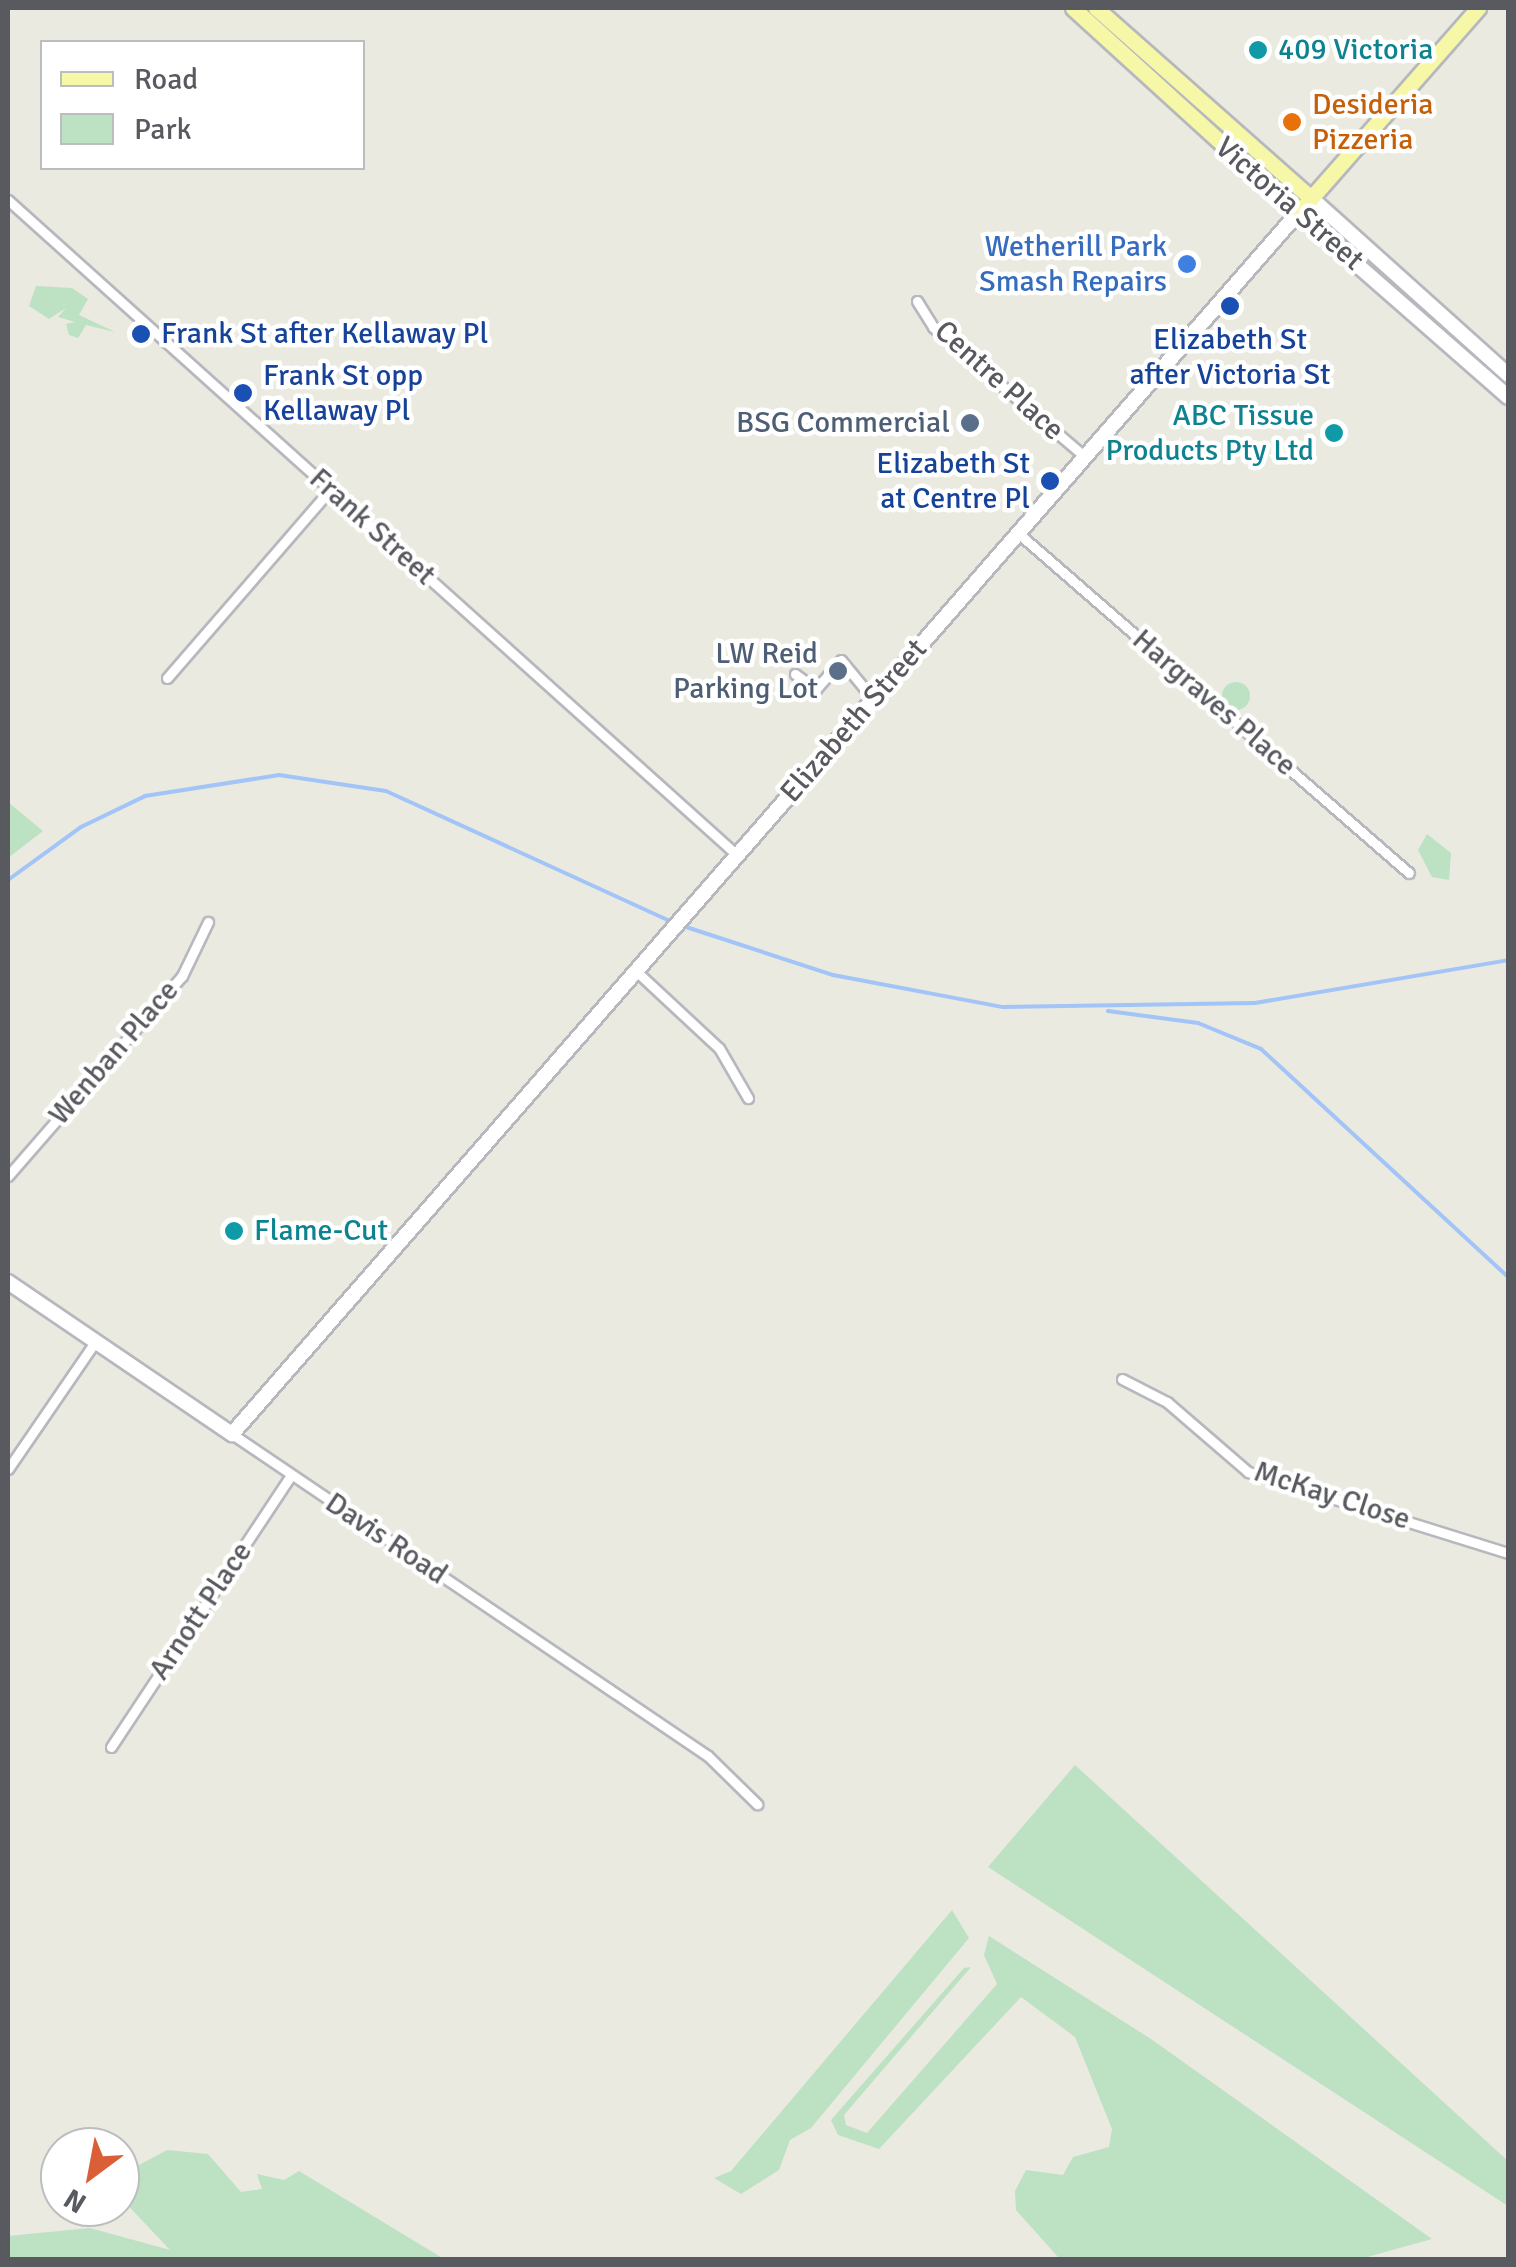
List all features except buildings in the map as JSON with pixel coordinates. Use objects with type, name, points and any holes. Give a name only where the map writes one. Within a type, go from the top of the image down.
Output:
[{"type":"main road","name":"Victoria Street","points":[[1073,8],[1298,212]]},
{"type":"main road","name":"Victoria Street","points":[[1096,8],[1311,198]]},
{"type":"main road","name":"Elizabeth Street","points":[[1298,212],[1478,8]]},
{"type":"street","name":"Victoria Street","points":[[1311,198],[1508,375]]},
{"type":"street","name":"Frank Street","points":[[8,200],[737,855]]},
{"type":"street","name":"Victoria Street","points":[[1298,212],[1508,397]]},
{"type":"street","name":"Elizabeth Street","points":[[232,1434],[1298,212]]},
{"type":"street","name":"Centre Place","points":[[918,301],[933,327],[1084,457]]},
{"type":"street","points":[[167,678],[330,490]]},
{"type":"street","name":"Hargraves Place","points":[[1018,533],[1409,873]]},
{"type":"street","points":[[795,674],[816,689],[841,660],[873,699]]},
{"type":"street","name":"Wenban Place","points":[[8,1176],[182,976],[208,922]]},
{"type":"street","points":[[636,971],[719,1048],[748,1098]]},
{"type":"street","name":"Davis Road","points":[[8,1282],[708,1756],[757,1804]]},
{"type":"street","points":[[8,1469],[94,1342]]},
{"type":"street","name":"McKay Close","points":[[1122,1379],[1168,1402],[1248,1472],[1508,1553]]},
{"type":"street","name":"Arnott Place","points":[[111,1748],[291,1476]]},
{"type":"green space","points":[[36,286],[72,288],[88,299],[79,315],[115,332],[86,325],[78,338],[69,335],[66,324],[75,322],[58,317],[66,308],[49,319],[29,306]]},
{"type":"green space","points":[[1236,682],[1246,686],[1250,696],[1246,706],[1236,710],[1226,706],[1222,696],[1226,686]]},
{"type":"green space","points":[[8,802],[43,831],[8,858]]},
{"type":"green space","points":[[1427,834],[1451,853],[1449,880],[1432,877],[1418,850]]},
{"type":"green space","points":[[1075,1765],[1508,2161],[1508,2206],[988,1867]]},
{"type":"green space","points":[[952,1910],[969,1938],[811,2128],[790,2140],[779,2170],[741,2194],[714,2178],[731,2171]]},
{"type":"green space","points":[[989,1936],[1151,2039],[1432,2239],[1360,2259],[1058,2257],[1016,2210],[1015,2191],[1026,2170],[1063,2175],[1073,2157],[1109,2147],[1112,2129],[1075,2037],[1021,1997],[879,2149],[838,2135],[831,2120],[964,1968],[971,1967],[844,2115],[846,2125],[867,2133],[997,1984],[984,1955]]},
{"type":"green space","points":[[167,2150],[208,2154],[241,2192],[262,2189],[257,2174],[284,2180],[299,2171],[444,2259],[8,2259],[8,2236],[90,2228],[170,2250],[140,2218],[140,2165]]},
{"type":"waterway","points":[[8,880],[81,827],[145,796],[279,775],[386,791],[674,923]]},
{"type":"waterway","points":[[683,926],[833,975],[1003,1007],[1255,1003],[1508,960]]},
{"type":"waterway","points":[[1108,1011],[1198,1023],[1261,1049],[1508,1277]]},
{"type":"place","name":"409 Victoria","points":[[1258,50]]},
{"type":"place","name":"Desideria Pizzeria","points":[[1292,122]]},
{"type":"place","name":"Wetherill Park Smash Repairs","points":[[1187,264]]},
{"type":"place","name":"Elizabeth St after Victoria St","points":[[1230,306]]},
{"type":"place","name":"Frank St after Kellaway Pl","points":[[141,334]]},
{"type":"place","name":"Frank St opp Kellaway Pl","points":[[243,393]]},
{"type":"place","name":"BSG Commercial","points":[[970,423]]},
{"type":"place","name":"ABC Tissue Products Pty Ltd","points":[[1334,433]]},
{"type":"place","name":"Elizabeth St at Centre Pl","points":[[1050,481]]},
{"type":"place","name":"LW Reid Parking Lot","points":[[838,671]]},
{"type":"place","name":"Flame-Cut","points":[[234,1231]]}]
